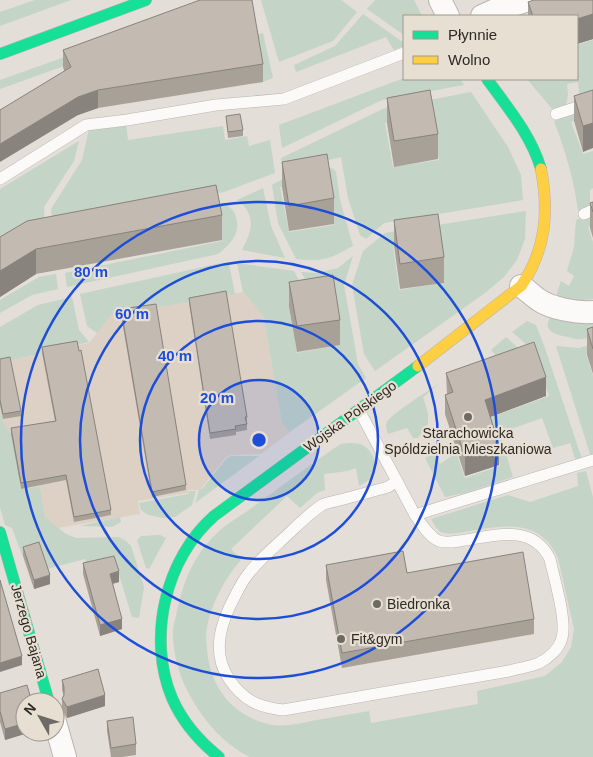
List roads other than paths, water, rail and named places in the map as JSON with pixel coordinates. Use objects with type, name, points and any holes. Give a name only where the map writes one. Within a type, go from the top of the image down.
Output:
[{"type":"street","points":[[0,54],[146,0]]},
{"type":"street","points":[[440,0],[448,15]]},
{"type":"street","points":[[484,15],[529,0]]},
{"type":"street","name":"Wojska Polskiego","points":[[219,757],[194,733],[185,720],[169,689],[163,668],[161,646],[163,609],[177,565],[191,540],[208,522],[521,286],[534,265],[543,238],[544,183],[541,169],[535,152],[517,120],[488,80]]},
{"type":"street","points":[[521,286],[541,301],[552,306],[593,312]]},
{"type":"street","name":"Jerzego Bajana","points":[[0,532],[46,692]]},
{"type":"street","points":[[61,742],[65,757]]},
{"type":"lane","points":[[0,179],[86,125],[216,105],[284,99],[403,53]]},
{"type":"lane","points":[[556,114],[593,102]]},
{"type":"lane","points":[[359,410],[397,481],[415,515],[434,538],[440,541],[454,542],[498,534],[518,534],[540,545],[550,559],[560,603],[563,623],[562,638],[555,651],[538,664],[509,671],[283,710],[261,706],[250,701],[235,688],[226,674],[219,645],[223,619],[248,574],[306,517],[324,504],[388,487],[397,481]]},
{"type":"lane","points":[[415,515],[593,460]]},
{"type":"place","name":"Starachowicka Spóldzielnia Mieszkaniowa","points":[[468,417]]},
{"type":"place","name":"Biedronka","points":[[377,604]]},
{"type":"place","name":"Fit&gym","points":[[341,639]]}]
